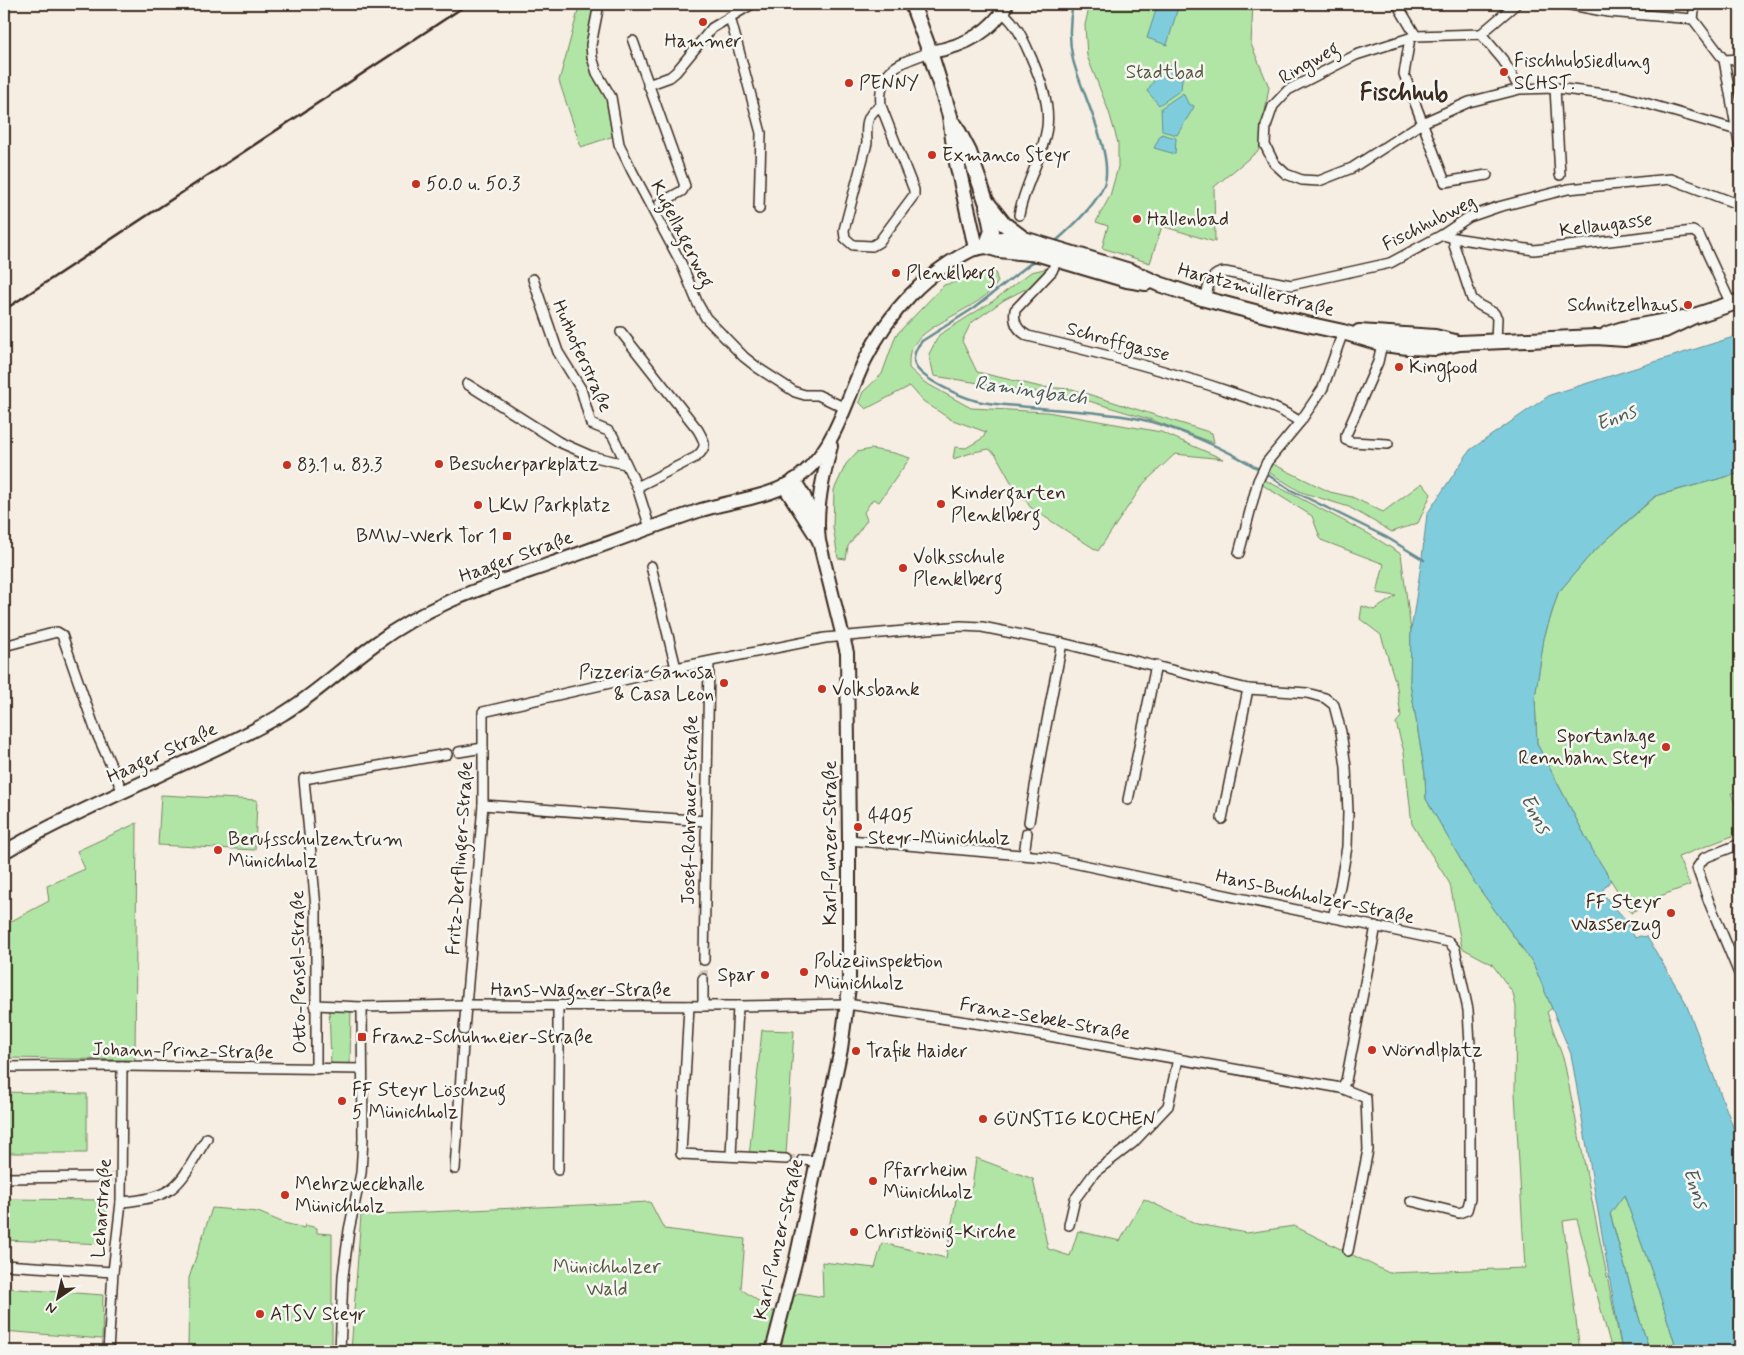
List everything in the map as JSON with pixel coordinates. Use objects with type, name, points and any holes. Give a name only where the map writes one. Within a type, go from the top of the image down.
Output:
[{"type":"main road","points":[[912,4],[930,52],[950,116],[955,154],[981,247]]},
{"type":"main road","points":[[930,52],[954,46],[978,35],[989,28],[1004,8]]},
{"type":"main road","points":[[950,116],[969,152],[986,201],[992,231],[981,247]]},
{"type":"main road","points":[[986,201],[1004,224],[1024,239]]},
{"type":"main road","points":[[981,247],[1001,239],[1024,239]]},
{"type":"main road","name":"Haratzmüllerstraße","points":[[1024,239],[1057,256]]},
{"type":"main road","name":"Haager Straße","points":[[4,852],[123,792],[229,743],[280,716],[313,694],[375,643],[418,617],[452,600],[650,528],[789,483],[809,468],[820,456],[835,432],[875,342],[899,307],[912,292],[942,267],[981,247]]},
{"type":"main road","name":"Haratzmüllerstraße","points":[[981,247],[1057,256],[1130,271],[1160,284],[1205,299],[1278,318],[1343,332],[1383,338],[1435,337],[1460,343],[1496,343],[1596,337],[1625,338],[1665,330],[1694,316],[1736,302]]},
{"type":"main road","name":"Karl-Punzer-Straße","points":[[772,1351],[796,1259],[841,1049],[848,1004],[850,840],[848,668],[843,636],[817,527],[822,481],[835,432]]},
{"type":"main road","name":"Karl-Punzer-Straße","points":[[789,483],[804,496],[817,527]]},
{"type":"main road","name":"Karl-Punzer-Straße","points":[[789,483],[819,541]]},
{"type":"street","name":"Kugellagerweg","points":[[599,4],[592,39],[592,57],[596,73],[610,97],[619,144],[681,263],[706,318],[758,368],[794,392],[805,395],[818,395],[845,408]]},
{"type":"street","points":[[648,85],[670,77],[712,28],[752,4]]},
{"type":"street","points":[[1397,4],[1413,37],[1404,74],[1445,182],[1487,175]]},
{"type":"street","points":[[1516,4],[1482,34],[1520,88]]},
{"type":"street","points":[[1566,4],[1608,12],[1693,19]]},
{"type":"street","points":[[1695,4],[1693,19],[1724,60],[1740,149]]},
{"type":"street","points":[[1004,8],[1018,29],[1035,67],[1043,91],[1047,121],[1045,137],[1024,194],[1019,215]]},
{"type":"street","points":[[730,17],[761,133],[759,209]]},
{"type":"street","name":"Ringweg","points":[[1482,34],[1413,37],[1356,55],[1288,90],[1273,106],[1266,126],[1265,146],[1274,163],[1286,174],[1302,180],[1319,181],[1352,168],[1422,123],[1469,102],[1520,88],[1555,88],[1621,96],[1737,130]]},
{"type":"street","points":[[633,41],[685,186],[682,191],[660,204]]},
{"type":"street","points":[[881,106],[868,116],[867,144],[844,230],[845,238],[853,246],[872,246],[879,242],[914,193],[881,106],[880,95],[882,83],[891,71],[904,62],[930,52]]},
{"type":"street","points":[[1724,60],[1740,59]]},
{"type":"street","points":[[1555,88],[1560,175]]},
{"type":"street","name":"Fischhubweg","points":[[1205,299],[1211,279],[1219,272],[1286,285],[1295,285],[1390,263],[1442,235],[1469,217],[1498,207],[1568,189],[1630,182],[1676,180],[1740,205]]},
{"type":"street","name":"Kellaugasse","points":[[1442,235],[1534,250],[1693,231],[1699,235],[1736,302]]},
{"type":"street","name":"Fischhubweg","points":[[1454,238],[1454,245],[1472,299],[1479,306],[1494,313],[1497,318],[1496,343]]},
{"type":"street","name":"Schroffgasse","points":[[1057,256],[1052,271],[1015,310],[1016,326],[1021,332],[1028,336],[1107,354],[1185,376],[1265,404],[1292,416],[1300,422]]},
{"type":"street","name":"Huthoferstraße","points":[[533,279],[558,352],[581,389],[590,424],[608,431],[613,436],[637,487],[650,528]]},
{"type":"street","points":[[621,332],[698,430],[705,442],[703,452],[696,457],[637,487]]},
{"type":"street","points":[[1238,553],[1258,482],[1268,462],[1300,422],[1323,388],[1343,332]]},
{"type":"street","points":[[1383,338],[1378,362],[1346,435],[1346,440],[1388,444]]},
{"type":"street","points":[[467,384],[560,442],[591,456],[625,464]]},
{"type":"street","points":[[651,566],[676,668],[843,636],[961,626],[982,627],[1062,643],[1248,689],[1307,693],[1325,698],[1334,706],[1340,732],[1346,767],[1348,813],[1347,847],[1333,918]]},
{"type":"street","points":[[4,646],[57,632],[62,635],[96,732],[123,792]]},
{"type":"street","points":[[1029,822],[1062,643]]},
{"type":"street","name":"Josef-Rohrauer-Straße","points":[[704,960],[710,662]]},
{"type":"street","points":[[1128,800],[1156,665]]},
{"type":"street","name":"Fritz-Derflinger-Straße","points":[[464,1030],[483,805],[483,712],[676,668]]},
{"type":"street","points":[[1222,819],[1248,689]]},
{"type":"street","points":[[459,752],[483,748]]},
{"type":"street","name":"Otto-Pensel-Straße","points":[[316,1070],[316,908],[304,780],[447,754]]},
{"type":"street","points":[[483,805],[706,820]]},
{"type":"street","points":[[1024,854],[1027,833]]},
{"type":"street","name":"Hans-Buchholzer-Straße","points":[[850,840],[1024,854],[1208,890],[1450,942],[1454,949],[1468,1010],[1470,1045],[1470,1199],[1467,1210],[1459,1212],[1411,1201]]},
{"type":"street","points":[[1740,844],[1704,858],[1697,868],[1740,976]]},
{"type":"street","points":[[1342,1088],[1346,1081],[1376,926]]},
{"type":"street","points":[[703,979],[703,1006]]},
{"type":"street","name":"Hans-Wagner-Straße","points":[[315,1005],[362,1007],[848,1004]]},
{"type":"street","name":"Franz-Sebek-Straße","points":[[848,1004],[987,1025],[1342,1088],[1366,1098],[1368,1150],[1348,1251]]},
{"type":"street","points":[[558,1006],[558,1031]]},
{"type":"street","points":[[688,1006],[681,1154],[786,1159]]},
{"type":"street","points":[[731,1156],[738,1006]]},
{"type":"street","points":[[340,1351],[343,1276],[361,1173],[363,1140],[362,1007]]},
{"type":"street","points":[[455,1169],[463,1044]]},
{"type":"street","points":[[558,1170],[559,1045]]},
{"type":"street","points":[[1068,1225],[1075,1199],[1094,1172],[1133,1143],[1168,1106],[1178,1059]]},
{"type":"street","name":"Johann-Prinz-Straße","points":[[4,1067],[122,1066],[316,1070],[362,1069]]},
{"type":"street","name":"Leharstraße","points":[[108,1351],[113,1272],[121,1202],[117,1178],[122,1066]]},
{"type":"street","points":[[121,1202],[146,1200],[172,1190],[180,1182],[207,1138]]},
{"type":"street","points":[[802,1160],[817,1161]]},
{"type":"street","points":[[4,1178],[98,1177]]},
{"type":"street","points":[[4,1265],[113,1272]]},
{"type":"green space","points":[[580,4],[596,4],[588,43],[608,100],[614,136],[581,147],[559,81]]},
{"type":"green space","name":"Stadtbad","points":[[1090,4],[1253,4],[1251,44],[1269,87],[1259,150],[1214,187],[1215,242],[1162,226],[1150,263],[1102,248],[1108,226],[1096,222],[1110,196],[1118,167],[1118,143],[1109,112],[1087,56],[1085,25]]},
{"type":"green space","points":[[1049,268],[1033,285],[1004,300],[971,323],[962,341],[977,372],[1041,387],[1072,389],[1212,433],[1214,443],[1152,420],[1082,399],[934,376],[929,354],[939,335],[993,301],[1031,272]]},
{"type":"green space","points":[[995,272],[998,282],[990,292],[926,332],[916,342],[910,352],[909,368],[924,382],[971,408],[1047,412],[1161,432],[1223,459],[1175,454],[1144,483],[1098,551],[1031,508],[1024,498],[1021,500],[996,455],[989,449],[953,459],[955,447],[966,448],[983,438],[986,432],[950,419],[923,401],[910,386],[866,409],[859,402],[863,392],[882,374],[896,335],[944,285]]},
{"type":"green space","points":[[871,449],[910,458],[879,502],[873,499],[864,512],[867,520],[848,546],[846,559],[838,558],[833,527],[834,490],[846,464],[857,452]]},
{"type":"green space","points":[[1271,463],[1330,492],[1352,497],[1383,512],[1422,483],[1431,494],[1418,523],[1392,532],[1349,507],[1301,492],[1267,471]]},
{"type":"green space","points":[[1740,473],[1740,792],[1731,793],[1740,816],[1740,833],[1678,857],[1690,885],[1652,899],[1631,913],[1593,851],[1537,744],[1535,698],[1544,638],[1558,593],[1591,554],[1656,496]]},
{"type":"green space","name":"Münichholzer Wald","points":[[1263,479],[1369,534],[1401,554],[1411,631],[1410,683],[1425,774],[1426,799],[1470,876],[1533,963],[1552,1008],[1547,1012],[1564,1061],[1622,1351],[1612,1351],[1577,1219],[1563,1221],[1580,1351],[351,1351],[361,1215],[650,1202],[664,1229],[745,1239],[741,1289],[774,1312],[799,1293],[823,1297],[822,1262],[875,1268],[882,1243],[946,1258],[956,1199],[972,1187],[976,1158],[1033,1179],[1048,1249],[1070,1256],[1078,1231],[1120,1241],[1144,1199],[1197,1224],[1247,1233],[1294,1226],[1389,1273],[1525,1268],[1515,1093],[1516,1007],[1513,993],[1492,964],[1462,948],[1450,884],[1412,824],[1404,752],[1396,723],[1401,717],[1397,687],[1381,635],[1360,619],[1362,606],[1374,610],[1396,596],[1377,593],[1384,564],[1321,540],[1312,516],[1261,484]]},
{"type":"green space","points":[[161,795],[257,800],[255,850],[158,845]]},
{"type":"green space","points":[[137,823],[135,1060],[4,1058],[4,925],[49,901],[47,886],[85,869],[77,851]]},
{"type":"green space","points":[[329,1005],[351,1005],[350,1065],[331,1065]]},
{"type":"green space","points":[[762,1030],[794,1031],[786,1154],[749,1157]]},
{"type":"green space","points":[[4,1092],[87,1094],[87,1153],[4,1153]]},
{"type":"green space","points":[[1624,1195],[1658,1289],[1677,1351],[1650,1351],[1610,1213]]},
{"type":"green space","points":[[4,1199],[106,1200],[106,1244],[4,1240]]},
{"type":"green space","name":"ATSV Steyr","points":[[212,1208],[258,1212],[284,1223],[304,1228],[305,1225],[317,1228],[317,1233],[332,1234],[332,1351],[188,1351],[189,1278]]},
{"type":"green space","points":[[4,1288],[103,1295],[102,1339],[4,1331]]},
{"type":"water","points":[[1158,4],[1179,4],[1167,45],[1147,38]]},
{"type":"water","points":[[1165,64],[1183,70],[1181,90],[1159,105],[1147,91]]},
{"type":"water","points":[[1183,93],[1189,105],[1194,107],[1177,135],[1162,131],[1161,108]]},
{"type":"water","points":[[1161,134],[1176,138],[1175,154],[1154,148]]},
{"type":"water","name":"Enns","points":[[1740,335],[1740,473],[1655,496],[1591,554],[1558,593],[1544,638],[1535,698],[1537,744],[1593,851],[1611,880],[1602,891],[1626,920],[1635,938],[1640,936],[1647,937],[1685,1001],[1740,1145],[1740,1351],[1677,1351],[1658,1289],[1624,1195],[1610,1214],[1650,1351],[1622,1351],[1571,1054],[1533,963],[1470,876],[1426,799],[1425,774],[1410,683],[1411,631],[1427,514],[1470,450],[1550,395]]},
{"type":"waterway","name":"Ramingbach","points":[[1055,242],[1095,200],[1104,185],[1106,172],[1105,157],[1096,123],[1073,60],[1070,32],[1073,4]]},
{"type":"waterway","name":"Ramingbach","points":[[1036,259],[974,308],[922,341],[914,355],[915,365],[919,371],[943,387],[977,401],[1106,414],[1150,422],[1200,439],[1260,470]]},
{"type":"waterway","name":"Ramingbach","points":[[1265,473],[1291,490],[1386,537],[1424,560]]},
{"type":"tunnel","points":[[703,979],[704,960]]},
{"type":"tunnel","points":[[786,1159],[802,1160]]},
{"type":"tunnel","points":[[98,1177],[113,1177]]},
{"type":"railway","points":[[4,310],[468,4]]},
{"type":"place","name":"Hammer","points":[[703,22]]},
{"type":"place","name":"Fischhubsiedlung SCHST.","points":[[1504,72]]},
{"type":"place","name":"PENNY","points":[[849,83]]},
{"type":"place","name":"Exmanco Steyr","points":[[932,155]]},
{"type":"place","name":"50.0 u. 50.3","points":[[416,184]]},
{"type":"place","name":"Hallenbad","points":[[1137,219]]},
{"type":"place","name":"Plenklberg","points":[[896,273]]},
{"type":"place","name":"Schnitzelhaus","points":[[1688,305]]},
{"type":"place","name":"Kingfood","points":[[1399,367]]},
{"type":"place","name":"Besucherparkplatz","points":[[439,464]]},
{"type":"place","name":"83.1 u. 83.3","points":[[287,465]]},
{"type":"place","name":"Kindergarten Plenklberg","points":[[941,504]]},
{"type":"place","name":"LKW Parkplatz","points":[[478,505]]},
{"type":"place","name":"BMW-Werk Tor 1","points":[[507,536]]},
{"type":"place","name":"Volksschule Plenklberg","points":[[903,568]]},
{"type":"place","name":"Pizzeria Gamosa & Casa Leon","points":[[724,683]]},
{"type":"place","name":"Volksbank","points":[[822,689]]},
{"type":"place","name":"Sportanlage Rennbahn Steyr","points":[[1666,747]]},
{"type":"place","name":"4405 Steyr-Münichholz","points":[[858,827]]},
{"type":"place","name":"Berufsschulzentrum Münichholz","points":[[218,850]]},
{"type":"place","name":"FF Steyr Wasserzug","points":[[1671,913]]},
{"type":"place","name":"Polizeiinspektion Münichholz","points":[[804,972]]},
{"type":"place","name":"Spar","points":[[765,975]]},
{"type":"place","name":"Franz-Schuhmeier-Straße","points":[[362,1037]]},
{"type":"place","name":"Wörndlplatz","points":[[1372,1050]]},
{"type":"place","name":"Trafik Haider","points":[[856,1051]]},
{"type":"place","name":"FF Steyr Löschzug 5 Münichholz","points":[[342,1101]]},
{"type":"place","name":"GÜNSTIG KOCHEN","points":[[983,1119]]},
{"type":"place","name":"Pfarrheim Münichholz","points":[[873,1181]]},
{"type":"place","name":"Mehrzweckhalle Münichholz","points":[[285,1195]]},
{"type":"place","name":"Christkönig-Kirche","points":[[854,1232]]},
{"type":"place","name":"ATSV Steyr","points":[[260,1314]]},
{"type":"district","name":"Fischhub","points":[[1404,93]]}]
